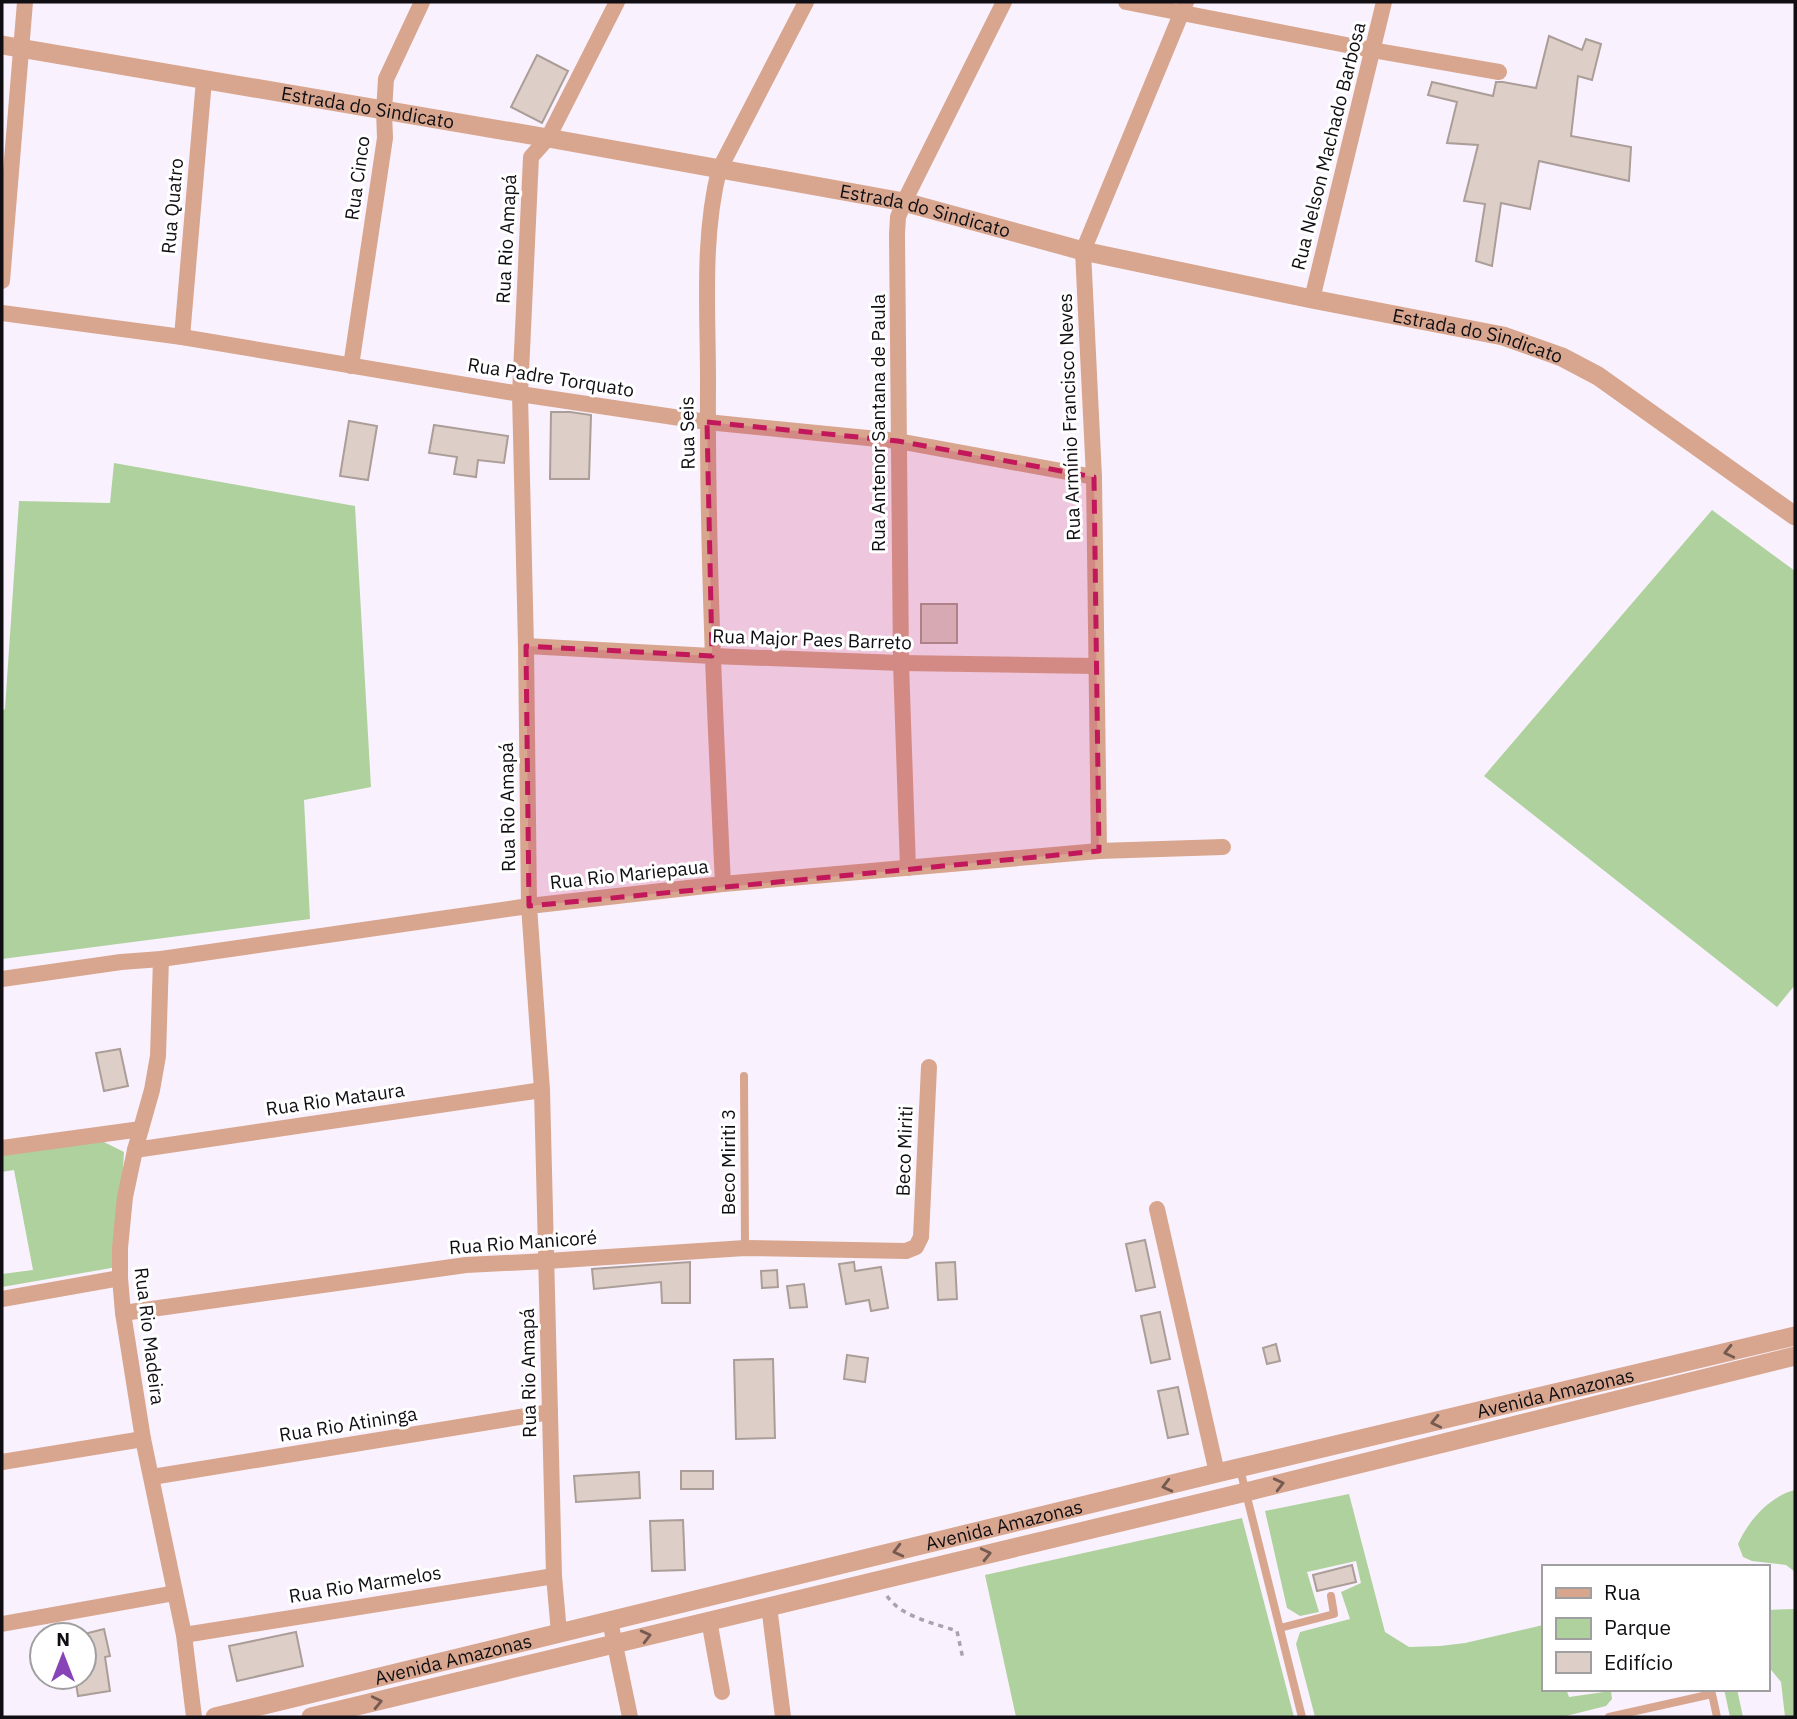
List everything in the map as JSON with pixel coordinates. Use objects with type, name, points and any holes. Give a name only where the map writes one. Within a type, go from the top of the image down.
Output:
[{"type":"street","points":[[2,281],[26,2]]},
{"type":"street","name":"Rua Cinco","points":[[351,366],[385,138],[386,79],[422,2]]},
{"type":"street","name":"Rua Rio Amapá","points":[[559,1633],[554,1576],[542,1090],[529,906],[520,394],[531,157],[548,138],[617,2]]},
{"type":"street","name":"Rua Seis","points":[[723,884],[712,656],[707,422],[708,234],[719,170],[806,2]]},
{"type":"street","name":"Rua Antenor Santana de Paula","points":[[908,868],[901,663],[898,218],[1004,2]]},
{"type":"street","points":[[1126,2],[1183,8],[1372,50],[1499,72]]},
{"type":"street","name":"Rua Nelson Machado Barbosa","points":[[1312,299],[1384,2]]},
{"type":"street","name":"Rua Armínio Francisco Neves","points":[[1099,851],[1094,477],[1083,251],[1183,8]]},
{"type":"street","name":"Estrada do Sindicato","points":[[2,45],[904,202],[1083,251],[1503,336],[1562,357],[1598,376],[1795,516]]},
{"type":"street","name":"Rua Quatro","points":[[182,337],[204,80]]},
{"type":"street","name":"Rua Padre Torquato","points":[[2,313],[182,337],[520,394],[707,422],[898,441],[1094,477]]},
{"type":"street","name":"Rua Major Paes Barreto","points":[[526,646],[901,663],[1096,666]]},
{"type":"street","name":"Rua Rio Mariepaua","points":[[2,979],[529,906],[723,884],[1099,851],[1223,847]]},
{"type":"street","name":"Rua Rio Madeira","points":[[161,959],[158,1056],[125,1197],[120,1278],[143,1439],[184,1635],[194,1717]]},
{"type":"street","name":"Beco Miriti","points":[[921,1237],[929,1067]]},
{"type":"street","name":"Rua Rio Mataura","points":[[135,1150],[542,1090]]},
{"type":"street","points":[[2,1148],[141,1129]]},
{"type":"street","points":[[1157,1209],[1217,1474]]},
{"type":"street","name":"Rua Rio Manicoré","points":[[123,1313],[467,1265],[745,1248],[906,1251],[916,1247],[921,1237]]},
{"type":"street","points":[[2,1299],[120,1278]]},
{"type":"street","name":"Avenida Amazonas","points":[[215,1717],[1795,1336]]},
{"type":"street","name":"Avenida Amazonas","points":[[311,1717],[1246,1492],[1795,1356]]},
{"type":"street","name":"Rua Rio Atininga","points":[[152,1477],[550,1412]]},
{"type":"street","points":[[2,1462],[143,1439]]},
{"type":"street","name":"Rua Rio Marmelos","points":[[184,1635],[554,1576]]},
{"type":"street","points":[[2,1624],[175,1593]]},
{"type":"street","points":[[769,1606],[783,1717]]},
{"type":"street","points":[[709,1620],[722,1692]]},
{"type":"street","points":[[611,1621],[630,1717]]},
{"type":"lane","name":"Beco Miriti 3","points":[[744,1076],[745,1248]]},
{"type":"lane","points":[[1240,1469],[1302,1717]]},
{"type":"lane","points":[[1280,1628],[1334,1614],[1331,1596]]},
{"type":"lane","points":[[1609,1717],[1711,1692],[1717,1717]]},
{"type":"path","points":[[876,1580],[892,1604],[918,1618],[957,1630],[963,1659]]},
{"type":"highlighted area","points":[[707,422],[898,441],[1094,477],[1099,851],[529,906],[526,646],[712,656]]},
{"type":"green space","points":[[114,463],[355,506],[371,787],[304,800],[310,919],[2,959],[2,711],[5,709],[19,501],[110,503]]},
{"type":"green space","points":[[1712,510],[1795,571],[1795,985],[1777,1007],[1484,776]]},
{"type":"green space","points":[[102,1141],[124,1152],[117,1267],[2,1287],[2,1274],[33,1270],[14,1170],[2,1172],[2,1155]]},
{"type":"green space","points":[[1795,1490],[1795,1572],[1786,1565],[1752,1561],[1743,1557],[1738,1544],[1754,1518],[1777,1498]]},
{"type":"green space","points":[[1349,1494],[1385,1632],[1409,1647],[1440,1646],[1542,1625],[1542,1691],[1567,1691],[1569,1697],[1611,1691],[1612,1699],[1606,1706],[1562,1717],[1315,1717],[1296,1644],[1300,1632],[1350,1619],[1341,1592],[1361,1583],[1356,1561],[1307,1572],[1319,1612],[1300,1616],[1287,1608],[1265,1511]]},
{"type":"green space","points":[[1242,1518],[1294,1717],[1016,1717],[985,1575]]},
{"type":"green space","points":[[1795,1609],[1795,1717],[1785,1717],[1781,1682],[1769,1667],[1769,1610]]},
{"type":"green space","points":[[1724,1691],[1737,1691],[1743,1717],[1730,1717]]},
{"type":"building","points":[[1549,36],[1582,50],[1586,39],[1601,44],[1592,80],[1578,76],[1571,136],[1631,147],[1629,181],[1539,161],[1530,209],[1501,203],[1492,266],[1476,261],[1485,204],[1464,201],[1478,145],[1447,143],[1457,102],[1428,95],[1432,82],[1493,96],[1496,82],[1536,88]]},
{"type":"building","points":[[537,55],[568,71],[542,123],[511,107]]},
{"type":"building","points":[[551,412],[591,415],[589,479],[550,479]]},
{"type":"building","points":[[349,421],[377,426],[368,480],[340,476]]},
{"type":"building","points":[[434,425],[508,436],[504,463],[478,460],[476,477],[454,474],[457,457],[429,453]]},
{"type":"building","points":[[921,604],[957,604],[957,643],[921,643]]},
{"type":"building","points":[[120,1049],[128,1086],[104,1091],[96,1053]]},
{"type":"building","points":[[1145,1240],[1155,1287],[1136,1291],[1126,1244]]},
{"type":"building","points":[[690,1262],[690,1303],[662,1303],[661,1282],[594,1289],[592,1269]]},
{"type":"building","points":[[854,1262],[855,1271],[881,1267],[888,1308],[871,1311],[869,1300],[846,1304],[839,1264]]},
{"type":"building","points":[[955,1262],[957,1299],[938,1300],[936,1263]]},
{"type":"building","points":[[777,1270],[778,1287],[762,1288],[761,1271]]},
{"type":"building","points":[[804,1284],[807,1307],[790,1308],[787,1286]]},
{"type":"building","points":[[1160,1312],[1170,1359],[1151,1363],[1141,1316]]},
{"type":"building","points":[[1276,1344],[1280,1361],[1267,1364],[1263,1348]]},
{"type":"building","points":[[847,1355],[868,1358],[865,1382],[844,1379]]},
{"type":"building","points":[[773,1359],[775,1438],[736,1439],[734,1360]]},
{"type":"building","points":[[1178,1387],[1188,1434],[1168,1438],[1158,1391]]},
{"type":"building","points":[[681,1471],[713,1471],[713,1489],[681,1489]]},
{"type":"building","points":[[639,1472],[640,1498],[576,1502],[574,1476]]},
{"type":"building","points":[[683,1520],[685,1570],[652,1571],[650,1521]]},
{"type":"building","points":[[1352,1565],[1356,1582],[1317,1591],[1313,1575]]},
{"type":"building","points":[[104,1629],[110,1656],[105,1657],[110,1691],[78,1696],[77,1691],[98,1691],[98,1630]]},
{"type":"building","points":[[296,1632],[303,1666],[237,1681],[229,1646]]}]
